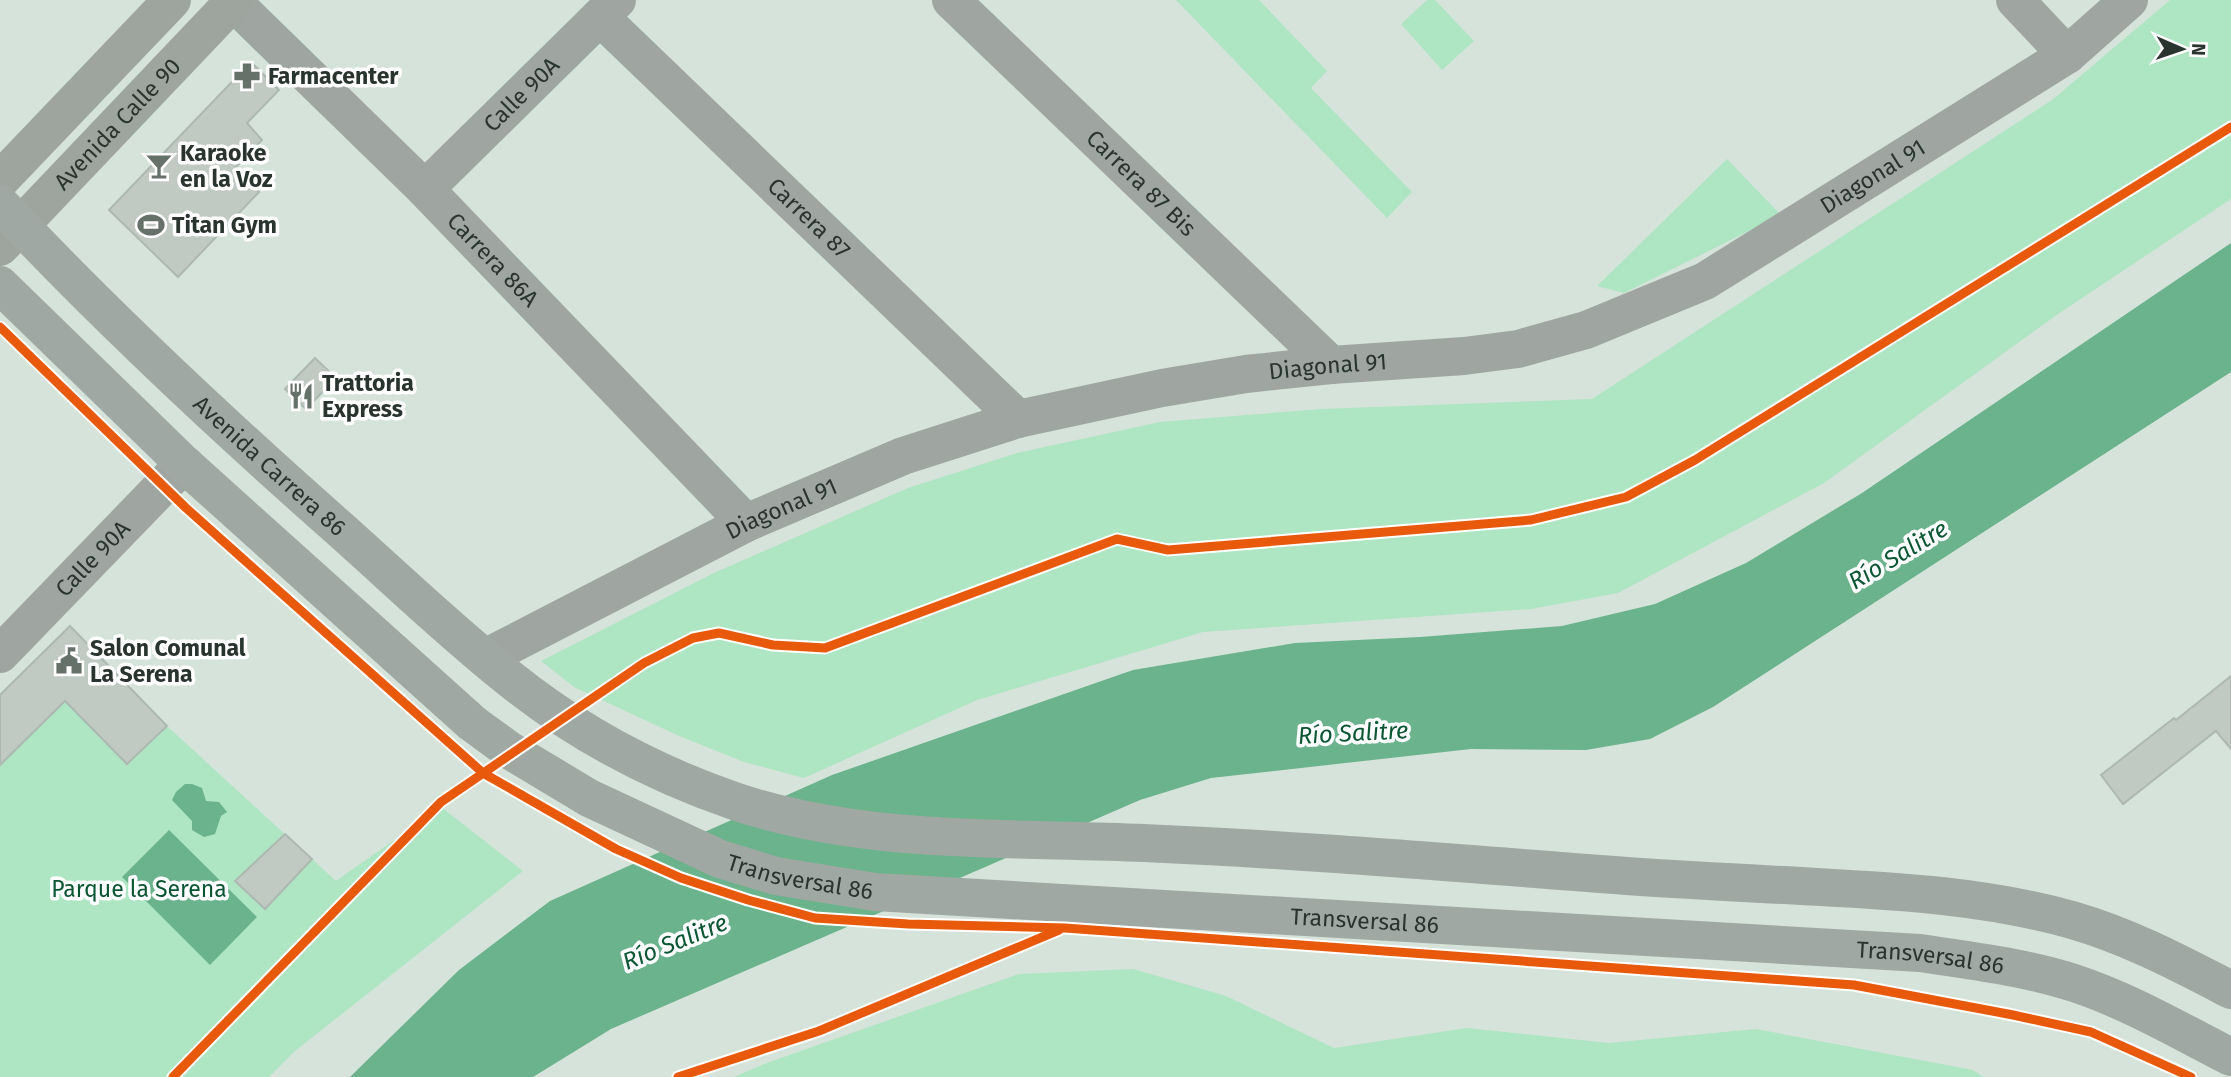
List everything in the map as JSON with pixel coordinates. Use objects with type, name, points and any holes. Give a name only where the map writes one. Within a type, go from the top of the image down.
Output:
[{"type":"main road","name":"Avenida Calle 90","points":[[0,180],[172,0]]},
{"type":"main road","name":"Avenida Calle 90","points":[[7,226],[234,1]]},
{"type":"main road","name":"Avenida Carrera 86","points":[[7,226],[252,451],[485,658],[593,737],[646,766],[754,807],[860,830],[1386,857],[1625,875],[1912,891],[2039,912],[2113,934],[2164,955],[2231,990]]},
{"type":"main road","points":[[0,285],[184,464]]},
{"type":"main road","name":"Transversal 86","points":[[184,464],[436,693],[509,750],[590,797],[668,836],[720,859],[776,876],[875,892],[1920,953],[2004,967],[2074,983],[2138,1009],[2231,1057]]},
{"type":"street","points":[[2015,0],[2067,55]]},
{"type":"street","name":"Diagonal 91","points":[[485,658],[747,523],[903,456],[1018,419],[1174,386],[1246,374],[1464,355],[1518,348],[1586,330],[1705,281],[2067,55],[2129,0]]},
{"type":"street","name":"Carrera 86A","points":[[234,1],[425,189],[747,523]]},
{"type":"street","name":"Carrera 87 Bis","points":[[971,7],[1331,365]]},
{"type":"street","name":"Calle 90A","points":[[425,189],[608,9]]},
{"type":"street","name":"Carrera 87","points":[[608,9],[1018,419]]},
{"type":"street","name":"Calle 90A","points":[[0,654],[184,464]]},
{"type":"green space","points":[[1176,0],[1259,0],[1327,71],[1311,88],[1412,192],[1387,218]]},
{"type":"green space","points":[[1427,0],[1435,0],[1474,41],[1442,70],[1401,24]]},
{"type":"green space","points":[[2170,0],[2231,0],[2231,199],[2058,314],[1824,483],[1618,593],[1531,609],[1203,632],[977,700],[804,778],[744,762],[677,735],[574,687],[541,661],[714,573],[908,488],[1017,453],[1160,422],[1321,409],[1592,399],[2052,100]]},
{"type":"green space","points":[[1727,159],[1781,215],[1624,293],[1597,286]]},
{"type":"green space","name":"Parque la Serena","points":[[70,626],[167,726],[336,881],[441,807],[523,871],[295,1051],[269,1077],[0,1077],[0,695]]},
{"type":"green space","points":[[1133,969],[1226,996],[1334,1048],[1467,1028],[1609,1043],[1756,1029],[1973,1070],[1983,1077],[734,1077],[1019,974]]},
{"type":"water","name":"Río Salitre","points":[[2231,243],[2231,372],[1713,707],[1650,739],[1586,750],[1471,749],[1211,778],[1140,800],[611,1029],[533,1077],[350,1077],[459,970],[550,901],[832,775],[1133,670],[1295,643],[1562,626],[1655,604],[1746,563],[1862,493]]},
{"type":"water","points":[[185,784],[202,788],[206,801],[219,802],[227,812],[221,816],[215,834],[204,837],[192,830],[192,821],[172,800]]},
{"type":"water","points":[[169,830],[257,917],[210,965],[122,877]]},
{"type":"building","points":[[251,62],[279,90],[247,123],[262,140],[234,169],[259,192],[178,277],[109,210]]},
{"type":"building","points":[[315,358],[336,378],[306,409],[285,389]]},
{"type":"building","name":"Salon Comunal La Serena","points":[[70,626],[167,726],[127,764],[65,701],[0,765],[0,695]]},
{"type":"building","points":[[2231,676],[2231,749],[2216,731],[2123,804],[2101,775]]},
{"type":"building","points":[[285,834],[312,859],[265,909],[235,881]]},
{"type":"cycle path","points":[[173,1077],[441,802],[644,663],[693,638],[719,633],[773,645],[825,648],[1117,539],[1168,550],[1531,520],[1626,497],[1695,460],[2231,127]]},
{"type":"cycle path","points":[[0,327],[186,508],[483,773],[616,849],[681,878],[815,918],[908,924],[1065,928],[1854,985],[2091,1032],[2191,1077]]},
{"type":"cycle path","points":[[678,1077],[819,1031],[1059,930]]},
{"type":"place","name":"Farmacenter","points":[[247,76]]},
{"type":"place","name":"Karaoke en la Voz","points":[[159,166]]},
{"type":"place","name":"Titan Gym","points":[[151,225]]},
{"type":"place","name":"Trattoria Express","points":[[301,396]]},
{"type":"place","name":"Salon Comunal La Serena","points":[[69,661]]}]
